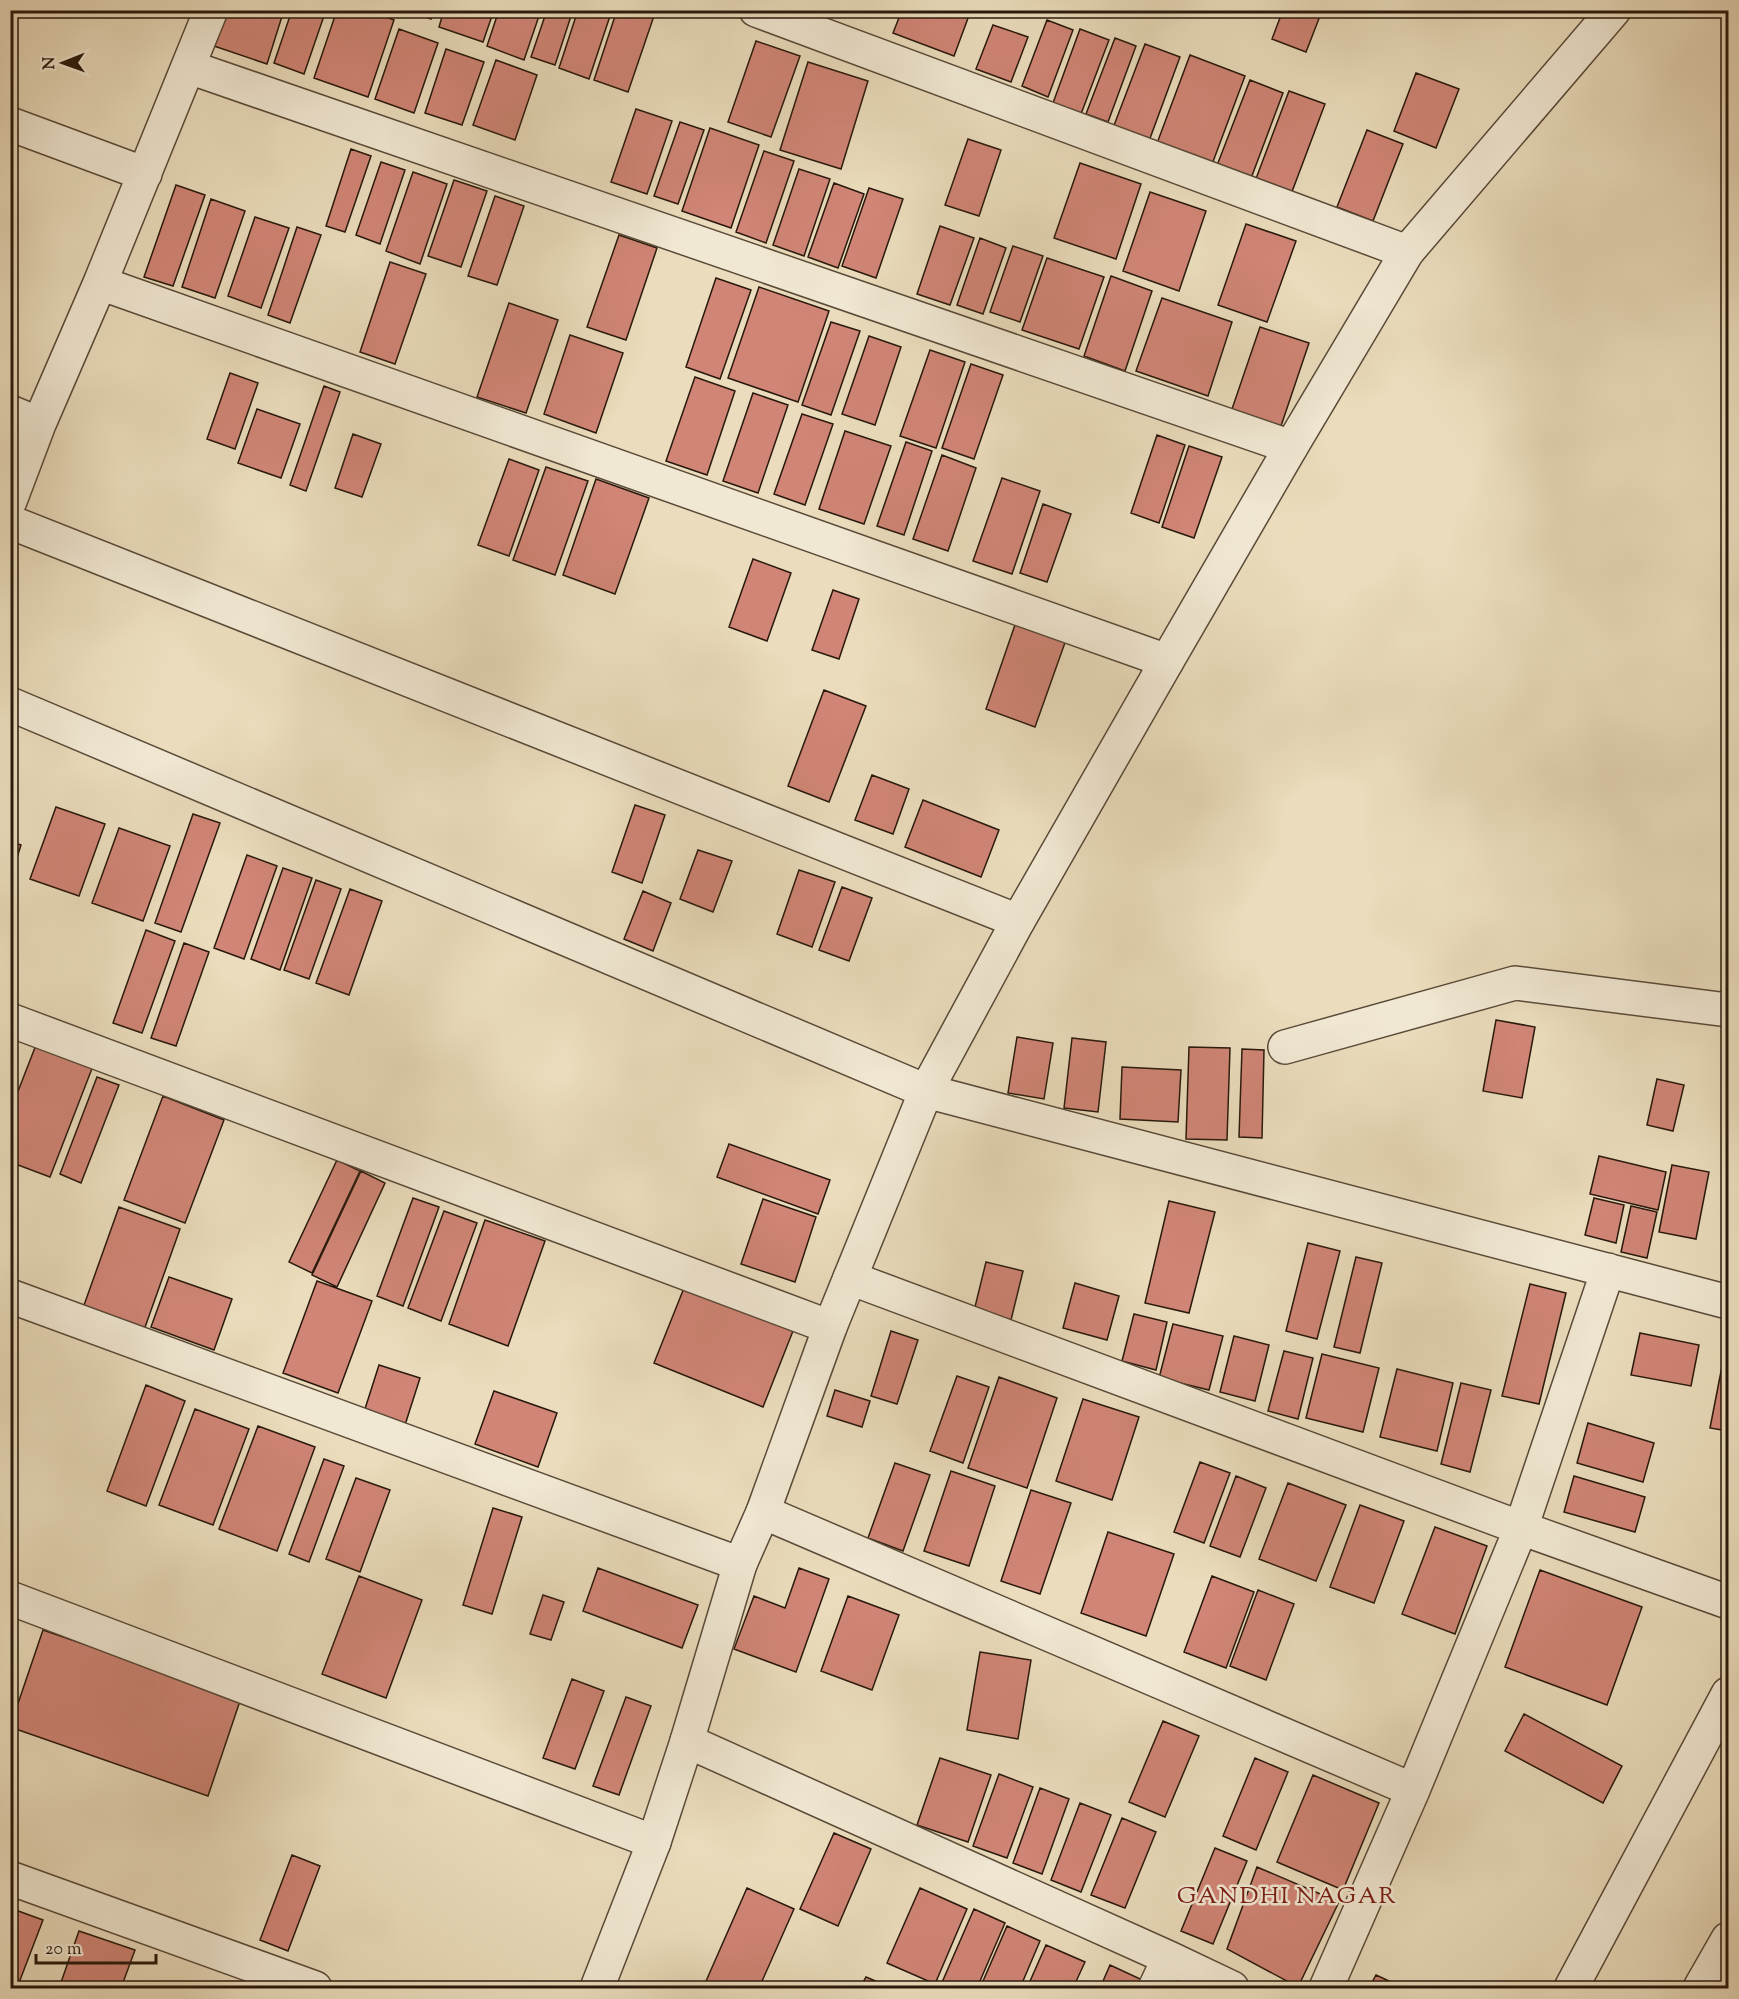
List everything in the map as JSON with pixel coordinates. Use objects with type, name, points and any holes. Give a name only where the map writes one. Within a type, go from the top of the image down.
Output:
[{"type":"street","points":[[10,501],[25,418],[100,283],[211,10]]},
{"type":"street","points":[[756,10],[1407,252]]},
{"type":"street","points":[[599,1988],[654,1842],[740,1564],[763,1512],[830,1327],[926,1091],[1018,921],[1167,661],[1407,252],[1604,13]]},
{"type":"street","points":[[189,67],[1291,447]]},
{"type":"street","points":[[10,124],[145,174]]},
{"type":"street","points":[[100,283],[1167,661]]},
{"type":"street","points":[[10,522],[1018,921]]},
{"type":"street","points":[[10,704],[926,1091],[1728,1302]]},
{"type":"street","points":[[1285,1047],[1515,983],[1728,1010]]},
{"type":"street","points":[[10,1020],[830,1327]]},
{"type":"street","points":[[1326,1989],[1413,1790],[1521,1528],[1608,1270]]},
{"type":"street","points":[[850,1278],[1521,1528],[1728,1602]]},
{"type":"street","points":[[10,1296],[740,1564]]},
{"type":"street","points":[[763,1512],[1413,1790]]},
{"type":"street","points":[[10,1598],[654,1842]]},
{"type":"street","points":[[1571,1989],[1728,1694]]},
{"type":"street","points":[[687,1741],[1169,1958],[1232,1989]]},
{"type":"street","points":[[10,1878],[315,1989]]},
{"type":"street","points":[[1700,1989],[1728,1939]]},
{"type":"street","points":[[1155,1989],[1169,1958]]},
{"type":"building","points":[[226,10],[284,10],[267,64],[214,46]]},
{"type":"building","points":[[292,10],[326,10],[304,74],[274,63]]},
{"type":"building","points":[[337,10],[368,10],[394,20],[368,97],[314,78]]},
{"type":"building","points":[[405,10],[434,10],[431,19]]},
{"type":"building","points":[[444,10],[494,10],[483,42],[439,27]]},
{"type":"building","points":[[499,10],[541,10],[524,60],[487,46]]},
{"type":"building","points":[[547,10],[573,10],[555,65],[531,57]]},
{"type":"building","points":[[578,10],[612,10],[589,79],[559,68]]},
{"type":"building","points":[[617,10],[656,10],[628,92],[594,80]]},
{"type":"building","points":[[902,10],[971,10],[954,56],[893,33]]},
{"type":"building","points":[[1283,10],[1304,10],[1320,16],[1306,52],[1272,39]]},
{"type":"building","points":[[1047,20],[1073,30],[1048,97],[1022,86]]},
{"type":"building","points":[[993,25],[1028,37],[1011,82],[976,69]]},
{"type":"building","points":[[399,29],[438,43],[414,113],[375,99]]},
{"type":"building","points":[[1080,29],[1109,40],[1081,114],[1053,103]]},
{"type":"building","points":[[1115,38],[1136,46],[1108,122],[1086,114]]},
{"type":"building","points":[[756,41],[800,56],[771,137],[728,122]]},
{"type":"building","points":[[1145,44],[1180,57],[1149,141],[1113,128]]},
{"type":"building","points":[[446,49],[484,62],[462,125],[425,113]]},
{"type":"building","points":[[1190,55],[1245,76],[1211,167],[1156,146]]},
{"type":"building","points":[[496,60],[537,75],[515,140],[473,125]]},
{"type":"building","points":[[808,62],[868,81],[841,169],[780,150]]},
{"type":"building","points":[[1416,73],[1459,89],[1436,148],[1394,131]]},
{"type":"building","points":[[1250,80],[1283,93],[1250,181],[1216,168]]},
{"type":"building","points":[[1289,91],[1325,104],[1290,197],[1254,184]]},
{"type":"building","points":[[636,109],[672,121],[647,194],[611,182]]},
{"type":"building","points":[[680,122],[704,130],[678,204],[654,196]]},
{"type":"building","points":[[710,128],[759,145],[731,228],[682,211]]},
{"type":"building","points":[[1367,130],[1403,144],[1373,221],[1337,207]]},
{"type":"building","points":[[968,139],[1001,150],[979,216],[945,205]]},
{"type":"building","points":[[351,149],[371,156],[345,232],[326,226]]},
{"type":"building","points":[[764,151],[794,161],[766,243],[736,232]]},
{"type":"building","points":[[381,162],[405,170],[380,244],[356,235]]},
{"type":"building","points":[[1080,163],[1141,184],[1116,259],[1054,238]]},
{"type":"building","points":[[799,169],[830,179],[804,256],[773,245]]},
{"type":"building","points":[[413,172],[447,184],[420,264],[386,251]]},
{"type":"building","points":[[454,180],[487,191],[461,267],[428,256]]},
{"type":"building","points":[[834,183],[864,194],[838,268],[808,257]]},
{"type":"building","points":[[176,185],[205,195],[173,286],[144,277]]},
{"type":"building","points":[[869,188],[903,199],[876,278],[842,266]]},
{"type":"building","points":[[1150,192],[1206,211],[1179,291],[1123,271]]},
{"type":"building","points":[[495,196],[524,206],[497,285],[468,276]]},
{"type":"building","points":[[211,199],[245,211],[215,298],[182,287]]},
{"type":"building","points":[[255,217],[289,228],[261,308],[228,296]]},
{"type":"building","points":[[1246,224],[1296,241],[1267,322],[1218,305]]},
{"type":"building","points":[[940,226],[974,238],[950,305],[917,294]]},
{"type":"building","points":[[297,227],[321,235],[290,323],[268,315]]},
{"type":"building","points":[[619,235],[657,248],[626,340],[587,327]]},
{"type":"building","points":[[980,238],[1006,248],[983,314],[957,305]]},
{"type":"building","points":[[1013,246],[1043,256],[1020,322],[990,312]]},
{"type":"building","points":[[1047,258],[1104,277],[1079,349],[1022,330]]},
{"type":"building","points":[[390,262],[426,274],[395,364],[360,352]]},
{"type":"building","points":[[1111,276],[1152,291],[1125,371],[1084,356]]},
{"type":"building","points":[[716,278],[751,290],[720,379],[686,367]]},
{"type":"building","points":[[759,287],[829,311],[798,402],[728,378]]},
{"type":"building","points":[[1162,298],[1232,322],[1208,396],[1136,371]]},
{"type":"building","points":[[509,303],[558,320],[526,413],[477,397]]},
{"type":"building","points":[[831,322],[860,331],[831,415],[802,405]]},
{"type":"building","points":[[1260,327],[1309,343],[1281,426],[1232,409]]},
{"type":"building","points":[[570,335],[623,353],[596,433],[544,414]]},
{"type":"building","points":[[869,336],[901,347],[875,425],[842,414]]},
{"type":"building","points":[[930,350],[965,362],[936,448],[900,436]]},
{"type":"building","points":[[971,364],[1003,375],[974,459],[942,448]]},
{"type":"building","points":[[230,373],[258,383],[235,449],[207,439]]},
{"type":"building","points":[[695,377],[735,391],[707,475],[666,461]]},
{"type":"building","points":[[324,386],[340,392],[306,491],[290,485]]},
{"type":"building","points":[[753,393],[788,405],[758,493],[723,481]]},
{"type":"building","points":[[257,409],[300,424],[281,478],[238,463]]},
{"type":"building","points":[[802,414],[833,424],[805,505],[774,494]]},
{"type":"building","points":[[845,431],[891,446],[864,524],[819,509]]},
{"type":"building","points":[[353,434],[381,444],[362,497],[335,488]]},
{"type":"building","points":[[1157,435],[1185,445],[1159,523],[1131,513]]},
{"type":"building","points":[[906,442],[932,451],[904,535],[877,526]]},
{"type":"building","points":[[1189,446],[1222,457],[1194,538],[1162,527]]},
{"type":"building","points":[[942,455],[976,468],[948,551],[913,539]]},
{"type":"building","points":[[509,459],[539,470],[509,556],[478,545]]},
{"type":"building","points":[[546,467],[588,481],[555,575],[513,560]]},
{"type":"building","points":[[1002,478],[1040,491],[1012,574],[973,561]]},
{"type":"building","points":[[596,479],[649,498],[615,594],[563,575]]},
{"type":"building","points":[[1043,504],[1071,514],[1047,582],[1020,573]]},
{"type":"building","points":[[753,559],[791,573],[767,641],[729,627]]},
{"type":"building","points":[[833,590],[859,599],[839,659],[812,650]]},
{"type":"building","points":[[1017,619],[1067,637],[1035,727],[986,709]]},
{"type":"building","points":[[824,690],[866,706],[829,802],[788,786]]},
{"type":"building","points":[[872,775],[909,789],[893,834],[855,820]]},
{"type":"building","points":[[923,800],[999,830],[981,877],[905,847]]},
{"type":"building","points":[[635,805],[665,815],[642,883],[612,872]]},
{"type":"building","points":[[56,807],[105,824],[79,896],[30,879]]},
{"type":"building","points":[[193,814],[220,823],[181,932],[155,923]]},
{"type":"building","points":[[119,828],[170,846],[143,921],[92,903]]},
{"type":"building","points":[[10,841],[21,845],[14,867],[10,866]]},
{"type":"building","points":[[698,850],[732,861],[713,912],[680,899]]},
{"type":"building","points":[[247,855],[277,866],[244,959],[214,948]]},
{"type":"building","points":[[283,868],[312,878],[280,970],[251,959]]},
{"type":"building","points":[[799,870],[835,882],[812,947],[777,934]]},
{"type":"building","points":[[316,880],[341,889],[309,979],[284,970]]},
{"type":"building","points":[[842,887],[872,898],[849,961],[819,950]]},
{"type":"building","points":[[350,889],[382,901],[349,995],[316,983]]},
{"type":"building","points":[[643,891],[671,903],[653,951],[624,939]]},
{"type":"building","points":[[146,930],[175,941],[142,1033],[113,1023]]},
{"type":"building","points":[[184,943],[209,952],[176,1046],[151,1038]]},
{"type":"building","points":[[1496,1020],[1535,1027],[1522,1098],[1483,1091]]},
{"type":"building","points":[[1017,1037],[1053,1043],[1044,1099],[1008,1093]]},
{"type":"building","points":[[1072,1038],[1106,1042],[1098,1112],[1064,1108]]},
{"type":"building","points":[[36,1045],[93,1066],[50,1177],[10,1162],[10,1112]]},
{"type":"building","points":[[1189,1047],[1230,1048],[1227,1140],[1186,1139]]},
{"type":"building","points":[[1242,1049],[1264,1050],[1262,1138],[1239,1137]]},
{"type":"building","points":[[1122,1067],[1181,1070],[1178,1122],[1120,1119]]},
{"type":"building","points":[[97,1077],[119,1085],[81,1183],[60,1174]]},
{"type":"building","points":[[1657,1079],[1684,1085],[1673,1131],[1647,1125]]},
{"type":"building","points":[[163,1096],[224,1120],[185,1223],[124,1200]]},
{"type":"building","points":[[729,1144],[830,1180],[818,1214],[717,1177]]},
{"type":"building","points":[[1599,1156],[1666,1172],[1658,1210],[1590,1194]]},
{"type":"building","points":[[337,1160],[360,1171],[312,1273],[289,1262]]},
{"type":"building","points":[[1672,1165],[1709,1172],[1696,1239],[1659,1232]]},
{"type":"building","points":[[361,1171],[385,1183],[337,1287],[312,1275]]},
{"type":"building","points":[[413,1198],[439,1207],[403,1306],[377,1296]]},
{"type":"building","points":[[1594,1198],[1624,1205],[1616,1243],[1585,1235]]},
{"type":"building","points":[[763,1199],[816,1217],[795,1282],[741,1264]]},
{"type":"building","points":[[1169,1201],[1215,1212],[1189,1313],[1145,1303]]},
{"type":"building","points":[[1631,1206],[1657,1212],[1647,1258],[1621,1252]]},
{"type":"building","points":[[119,1207],[180,1229],[144,1330],[83,1308]]},
{"type":"building","points":[[444,1211],[477,1223],[441,1321],[408,1308]]},
{"type":"building","points":[[485,1220],[545,1241],[508,1346],[449,1324]]},
{"type":"building","points":[[1308,1243],[1340,1251],[1317,1339],[1286,1331]]},
{"type":"building","points":[[1356,1257],[1382,1263],[1360,1353],[1334,1347]]},
{"type":"building","points":[[986,1262],[1023,1271],[1011,1320],[974,1311]]},
{"type":"building","points":[[169,1277],[232,1299],[214,1350],[151,1327]]},
{"type":"building","points":[[317,1281],[372,1301],[338,1393],[283,1373]]},
{"type":"building","points":[[1075,1283],[1119,1296],[1107,1340],[1063,1328]]},
{"type":"building","points":[[1530,1284],[1566,1293],[1539,1404],[1502,1396]]},
{"type":"building","points":[[684,1288],[793,1331],[763,1407],[654,1363]]},
{"type":"building","points":[[1134,1314],[1167,1322],[1156,1370],[1122,1361]]},
{"type":"building","points":[[1173,1324],[1223,1336],[1209,1390],[1159,1378]]},
{"type":"building","points":[[891,1331],[918,1340],[897,1404],[871,1396]]},
{"type":"building","points":[[1640,1333],[1699,1345],[1691,1386],[1631,1375]]},
{"type":"building","points":[[1234,1336],[1269,1345],[1255,1401],[1220,1392]]},
{"type":"building","points":[[1284,1351],[1313,1358],[1298,1419],[1268,1411]]},
{"type":"building","points":[[1322,1354],[1379,1368],[1363,1432],[1306,1418]]},
{"type":"building","points":[[1724,1356],[1728,1357],[1728,1431],[1710,1428]]},
{"type":"building","points":[[379,1365],[420,1378],[405,1425],[364,1412]]},
{"type":"building","points":[[1397,1369],[1453,1383],[1437,1451],[1380,1437]]},
{"type":"building","points":[[957,1376],[989,1387],[963,1463],[930,1451]]},
{"type":"building","points":[[999,1377],[1057,1398],[1027,1488],[968,1468]]},
{"type":"building","points":[[1461,1383],[1491,1390],[1470,1472],[1441,1464]]},
{"type":"building","points":[[146,1385],[185,1401],[146,1506],[107,1491]]},
{"type":"building","points":[[835,1390],[870,1401],[862,1427],[827,1416]]},
{"type":"building","points":[[494,1391],[557,1413],[538,1467],[475,1444]]},
{"type":"building","points":[[1083,1399],[1139,1417],[1112,1500],[1056,1481]]},
{"type":"building","points":[[195,1409],[249,1429],[213,1525],[159,1505]]},
{"type":"building","points":[[1588,1423],[1654,1443],[1643,1482],[1577,1463]]},
{"type":"building","points":[[258,1426],[315,1447],[277,1551],[219,1529]]},
{"type":"building","points":[[324,1459],[344,1466],[309,1562],[289,1554]]},
{"type":"building","points":[[1200,1462],[1230,1473],[1204,1543],[1174,1532]]},
{"type":"building","points":[[895,1463],[930,1475],[903,1551],[868,1538]]},
{"type":"building","points":[[951,1471],[995,1486],[969,1566],[924,1551]]},
{"type":"building","points":[[1236,1476],[1266,1488],[1240,1557],[1210,1546]]},
{"type":"building","points":[[1574,1476],[1645,1497],[1635,1532],[1564,1512]]},
{"type":"building","points":[[356,1478],[390,1490],[360,1572],[326,1559]]},
{"type":"building","points":[[1288,1483],[1346,1505],[1316,1581],[1259,1559]]},
{"type":"building","points":[[1031,1490],[1071,1503],[1040,1594],[1001,1581]]},
{"type":"building","points":[[1360,1505],[1404,1521],[1374,1603],[1330,1587]]},
{"type":"building","points":[[493,1508],[522,1517],[492,1614],[463,1605]]},
{"type":"building","points":[[1435,1527],[1487,1546],[1455,1634],[1402,1614]]},
{"type":"building","points":[[1108,1532],[1174,1554],[1146,1636],[1081,1613]]},
{"type":"building","points":[[598,1568],[698,1605],[682,1648],[583,1611]]},
{"type":"building","points":[[799,1568],[829,1579],[796,1672],[734,1649],[754,1596],[785,1608]]},
{"type":"building","points":[[1540,1570],[1642,1607],[1607,1705],[1505,1667]]},
{"type":"building","points":[[359,1576],[422,1600],[386,1698],[322,1674]]},
{"type":"building","points":[[1212,1576],[1254,1592],[1226,1668],[1184,1652]]},
{"type":"building","points":[[1258,1590],[1294,1604],[1266,1680],[1230,1666]]},
{"type":"building","points":[[543,1595],[564,1602],[551,1640],[530,1634]]},
{"type":"building","points":[[848,1596],[899,1615],[872,1690],[821,1671]]},
{"type":"building","points":[[43,1630],[241,1698],[208,1796],[10,1727]]},
{"type":"building","points":[[980,1652],[1031,1660],[1018,1739],[967,1730]]},
{"type":"building","points":[[572,1679],[604,1691],[575,1769],[543,1758]]},
{"type":"building","points":[[626,1697],[651,1706],[619,1795],[593,1786]]},
{"type":"building","points":[[1524,1714],[1622,1766],[1603,1803],[1505,1751]]},
{"type":"building","points":[[1163,1721],[1199,1736],[1165,1817],[1129,1802]]},
{"type":"building","points":[[940,1758],[991,1775],[968,1842],[917,1825]]},
{"type":"building","points":[[1255,1758],[1288,1772],[1256,1850],[1223,1836]]},
{"type":"building","points":[[999,1774],[1033,1787],[1007,1858],[973,1846]]},
{"type":"building","points":[[1313,1775],[1379,1803],[1343,1890],[1277,1862]]},
{"type":"building","points":[[1040,1788],[1069,1799],[1042,1874],[1013,1863]]},
{"type":"building","points":[[1080,1803],[1111,1815],[1081,1892],[1051,1880]]},
{"type":"building","points":[[1122,1818],[1156,1832],[1125,1908],[1091,1895]]},
{"type":"building","points":[[834,1833],[871,1849],[838,1926],[800,1909]]},
{"type":"building","points":[[1215,1848],[1247,1861],[1213,1944],[1181,1931]]},
{"type":"building","points":[[292,1855],[320,1866],[288,1951],[260,1940]]},
{"type":"building","points":[[1257,1867],[1339,1902],[1298,1987],[1227,1949]]},
{"type":"building","points":[[747,1888],[794,1909],[759,1988],[703,1988]]},
{"type":"building","points":[[920,1888],[967,1909],[935,1984],[887,1963]]},
{"type":"building","points":[[10,1908],[43,1920],[17,1988],[10,1988]]},
{"type":"building","points":[[974,1909],[1005,1923],[977,1988],[940,1987]]},
{"type":"building","points":[[1007,1926],[1040,1941],[1020,1988],[980,1988]]},
{"type":"building","points":[[79,1931],[135,1950],[121,1988],[59,1988]]},
{"type":"building","points":[[1046,1945],[1085,1962],[1073,1988],[1027,1988]]},
{"type":"building","points":[[1110,1965],[1151,1984],[1148,1988],[1100,1988]]},
{"type":"building","points":[[1376,1975],[1404,1988],[1369,1988]]},
{"type":"building","points":[[866,1977],[892,1988],[860,1988]]},
{"type":"district","name":"GANDHI NAGAR","points":[[1287,1895]]}]
